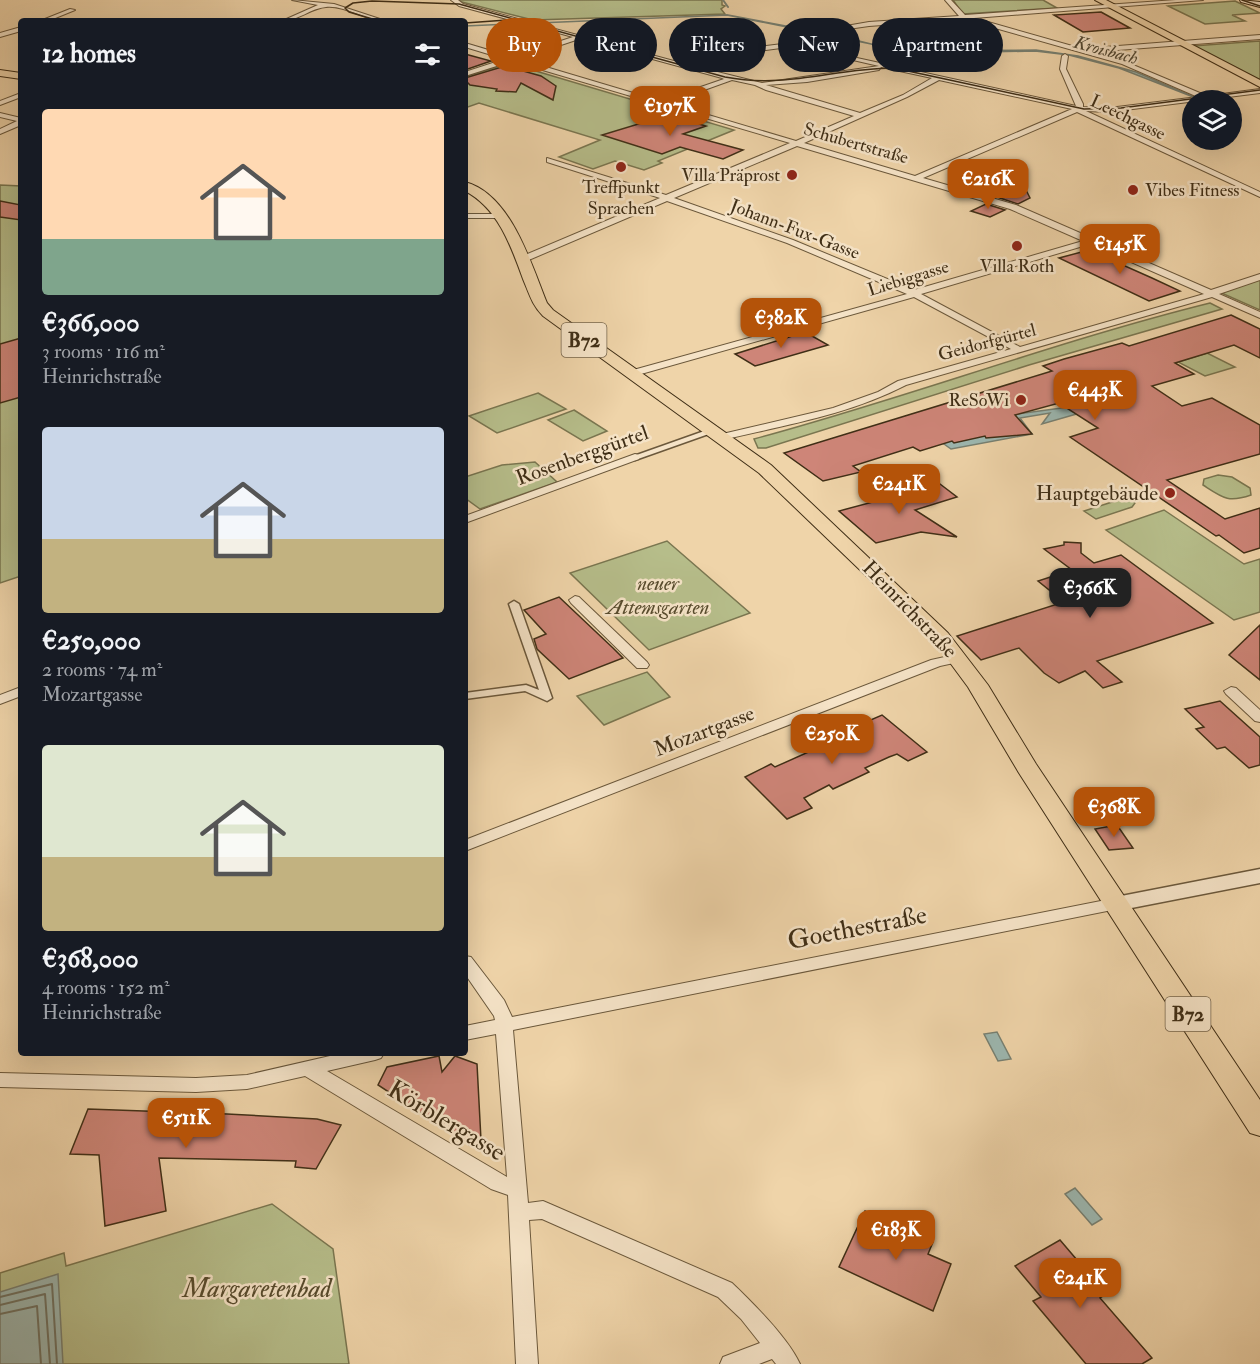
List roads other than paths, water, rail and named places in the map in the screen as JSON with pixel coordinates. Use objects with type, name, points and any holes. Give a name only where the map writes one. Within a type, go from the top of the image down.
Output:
[{"type":"main road","points":[[1099,0],[1260,84]]},
{"type":"main road","points":[[1244,0],[1260,5]]},
{"type":"main road","points":[[0,73],[18,76]]},
{"type":"main road","name":"Heinrichstraße","points":[[468,188],[484,197],[499,216],[540,305],[630,374],[765,469],[858,556],[941,638],[958,658],[1260,1124]]},
{"type":"street","points":[[295,0],[334,3],[346,10],[373,18]]},
{"type":"street","points":[[454,0],[462,5],[574,35]]},
{"type":"street","points":[[948,0],[954,10],[963,17],[1145,71],[1187,90]]},
{"type":"street","points":[[860,26],[1200,0]]},
{"type":"street","points":[[291,18],[321,2]]},
{"type":"street","points":[[51,18],[72,10]]},
{"type":"street","points":[[0,35],[18,30]]},
{"type":"street","points":[[1080,51],[1259,38]]},
{"type":"street","name":"Schubertstraße","points":[[468,46],[486,51]]},
{"type":"street","points":[[1065,56],[1063,69],[1080,104],[1079,109]]},
{"type":"street","points":[[468,73],[486,67]]},
{"type":"street","points":[[704,72],[757,83],[785,83],[872,70]]},
{"type":"street","name":"Schubertstraße","points":[[555,72],[1020,209],[1260,315]]},
{"type":"street","name":"Leechgasse","points":[[912,72],[1079,109],[1086,116],[1260,195]]},
{"type":"street","points":[[521,260],[667,200],[905,96],[937,78]]},
{"type":"street","points":[[660,103],[730,79]]},
{"type":"street","points":[[757,83],[768,89],[860,115]]},
{"type":"street","points":[[1242,94],[1260,92]]},
{"type":"street","points":[[0,103],[18,96]]},
{"type":"street","points":[[916,178],[1079,109],[1105,110],[1182,101]]},
{"type":"street","points":[[0,115],[18,120]]},
{"type":"street","points":[[0,132],[18,123]]},
{"type":"street","name":"Johann-Fux-Gasse","points":[[550,160],[793,243],[913,294],[1019,350]]},
{"type":"street","points":[[468,216],[499,216]]},
{"type":"street","name":"Liebiggasse","points":[[630,374],[1091,241]]},
{"type":"street","name":"Geidorfgürtel","points":[[717,434],[777,425],[865,400],[902,383],[1211,294],[1260,277]]},
{"type":"street","name":"Rosenberggürtel","points":[[468,519],[635,457],[717,434]]},
{"type":"street","points":[[574,600],[642,665]]},
{"type":"street","points":[[468,696],[525,688],[547,698],[514,603]]},
{"type":"street","name":"Mozartgasse","points":[[468,845],[936,663],[958,658]]},
{"type":"street","points":[[1232,691],[1260,718]]},
{"type":"street","points":[[0,700],[18,692]]},
{"type":"street","name":"Goethestraße","points":[[468,1033],[1260,876]]},
{"type":"street","points":[[468,966],[498,1005],[504,1025],[519,1212],[527,1364]]},
{"type":"street","points":[[0,1080],[196,1085],[247,1082],[273,1078],[361,1056]]},
{"type":"street","name":"Körblergasse","points":[[306,1068],[498,1183],[517,1189]]},
{"type":"street","points":[[519,1212],[543,1210],[725,1290],[748,1312],[783,1355],[731,1364]]},
{"type":"water","points":[[1003,50],[1036,50],[1078,56],[1136,72],[1182,93],[1119,68],[1069,55]]},
{"type":"water","points":[[1069,407],[1080,413],[1042,424],[1050,413],[1020,418],[1032,434],[951,449],[937,439],[1017,414]]},
{"type":"water","points":[[997,1032],[1011,1059],[998,1061],[984,1034]]},
{"type":"water","points":[[1075,1188],[1102,1219],[1092,1225],[1065,1194]]},
{"type":"water","points":[[58,1274],[63,1364],[0,1364],[0,1292]]},
{"type":"waterway","points":[[723,0],[728,7]]},
{"type":"tram line","points":[[1242,0],[1260,6]]},
{"type":"tram line","points":[[369,18],[349,12],[345,8],[353,3],[372,1],[459,4],[725,77],[770,81],[894,68],[1084,109],[1121,108],[1260,90]]},
{"type":"tram line","points":[[468,23],[486,22]]},
{"type":"place","name":"Treffpunkt Sprachen","points":[[621,167]]},
{"type":"place","name":"Villa Präprost","points":[[792,175]]},
{"type":"place","name":"Vibes Fitness","points":[[1133,190]]},
{"type":"place","name":"Villa Roth","points":[[1017,246]]},
{"type":"place","name":"ReSoWi","points":[[1021,400]]},
{"type":"place","name":"Hauptgebäude","points":[[1170,493]]},
{"type":"water label","name":"Kroisbach","points":[[1106,50]]},
{"type":"park label","name":"neuer Attemsgarten","points":[[658,595]]},
{"type":"park label","name":"Margaretenbad","points":[[257,1288]]}]
